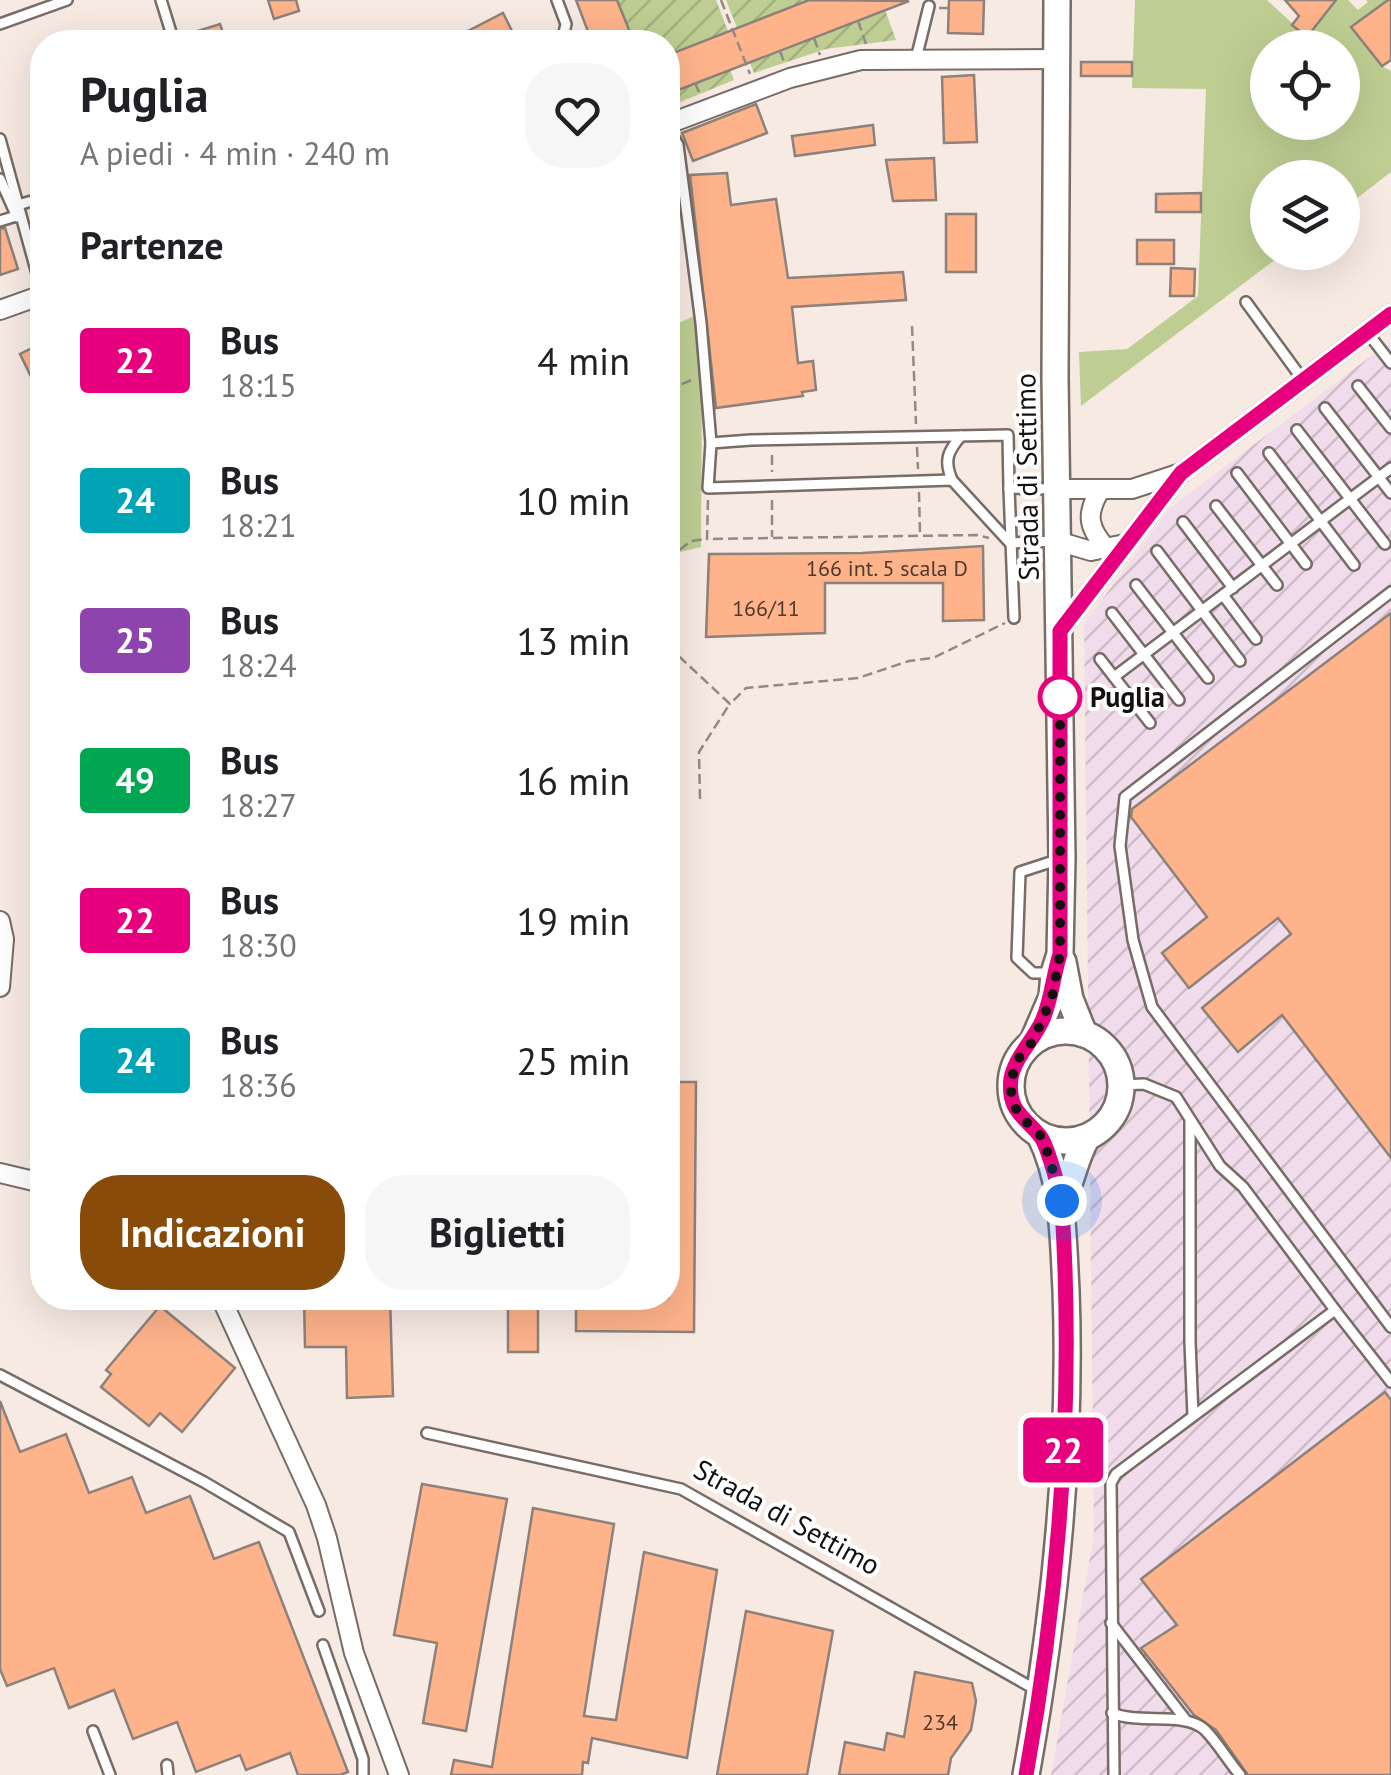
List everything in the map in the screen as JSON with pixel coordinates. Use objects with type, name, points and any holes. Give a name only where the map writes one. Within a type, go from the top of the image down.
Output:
[{"type":"main road","name":"Strada di Settimo","points":[[1033,1041],[1052,997],[1062,858],[1056,489],[1058,0]]},
{"type":"main road","name":"Strada di Settimo","points":[[1057,963],[1068,975],[1070,1000],[1084,1034]]},
{"type":"main road","points":[[1026,1775],[1041,1693],[1061,1524],[1067,1334],[1062,1201],[1040,1135],[1018,1114],[1011,1096],[1012,1077],[1018,1059],[1033,1041],[1066,1031],[1084,1034],[1110,1053],[1119,1068],[1119,1103],[1111,1119],[1086,1138],[1064,1142],[1040,1135]]},
{"type":"main road","points":[[1062,1201],[1086,1138]]},
{"type":"street","points":[[680,120],[756,89],[824,68],[871,60],[1055,59]]},
{"type":"street","points":[[0,310],[30,299]]},
{"type":"street","points":[[1060,631],[1117,547],[1181,473],[1391,315]]},
{"type":"street","points":[[1056,489],[1132,489],[1181,473]]},
{"type":"street","points":[[1102,489],[1092,504],[1090,522],[1096,537],[1117,547]]},
{"type":"street","points":[[1057,542],[1092,550],[1117,547]]},
{"type":"street","points":[[0,921],[4,939],[0,986]]},
{"type":"street","points":[[0,1173],[30,1180]]},
{"type":"street","points":[[227,1310],[316,1506],[354,1653],[400,1775]]},
{"type":"lane","points":[[0,24],[67,0]]},
{"type":"lane","points":[[161,0],[170,30]]},
{"type":"lane","points":[[556,0],[565,30]]},
{"type":"lane","points":[[916,59],[929,6]]},
{"type":"lane","points":[[0,139],[30,254]]},
{"type":"lane","points":[[680,161],[706,373],[711,444],[708,488],[952,480]]},
{"type":"lane","points":[[0,180],[17,210]]},
{"type":"lane","points":[[0,221],[30,204]]},
{"type":"lane","points":[[1246,302],[1303,380]]},
{"type":"lane","points":[[1366,332],[1391,363]]},
{"type":"lane","points":[[1358,386],[1391,428]]},
{"type":"lane","points":[[1325,408],[1391,492]]},
{"type":"lane","points":[[1297,430],[1384,544]]},
{"type":"lane","points":[[711,444],[1008,435],[1014,618]]},
{"type":"lane","points":[[960,436],[948,450],[946,462],[952,480],[1010,542],[1057,542]]},
{"type":"lane","points":[[1269,452],[1354,565]]},
{"type":"lane","points":[[1114,678],[1391,468]]},
{"type":"lane","points":[[1237,473],[1306,564]]},
{"type":"lane","points":[[1009,488],[1056,489]]},
{"type":"lane","points":[[1216,506],[1276,585]]},
{"type":"lane","points":[[1182,522],[1232,588]]},
{"type":"lane","points":[[1157,551],[1240,660]]},
{"type":"lane","points":[[1136,585],[1208,678]]},
{"type":"lane","points":[[1391,592],[1125,796],[1120,846],[1133,940],[1152,1007],[1391,1327]]},
{"type":"lane","points":[[1223,595],[1256,639]]},
{"type":"lane","points":[[1112,613],[1179,700]]},
{"type":"lane","points":[[1100,660],[1150,723]]},
{"type":"lane","points":[[1057,963],[1033,973],[1017,958],[1020,872],[1062,858]]},
{"type":"lane","points":[[1122,1085],[1144,1084],[1176,1096],[1220,1166],[1243,1187],[1391,1382]]},
{"type":"lane","points":[[1190,1118],[1193,1416]]},
{"type":"lane","points":[[1114,1775],[1111,1483],[1116,1474],[1334,1310]]},
{"type":"lane","points":[[0,1375],[204,1482],[289,1532],[319,1610]]},
{"type":"lane","name":"Strada di Settimo","points":[[427,1433],[680,1490],[1041,1693]]},
{"type":"lane","points":[[1111,1623],[1186,1720],[1202,1728],[1240,1775]]},
{"type":"lane","points":[[323,1645],[363,1759],[363,1775]]},
{"type":"lane","points":[[1112,1713],[1131,1720],[1186,1720]]},
{"type":"lane","points":[[93,1731],[110,1775]]},
{"type":"path","points":[[721,0],[756,89]]},
{"type":"path","points":[[858,21],[871,60]]},
{"type":"path","points":[[680,385],[706,373]]},
{"type":"path","points":[[707,539],[708,488]]},
{"type":"path","points":[[680,550],[691,541],[707,539],[977,535],[1010,542]]},
{"type":"path","points":[[700,799],[699,752],[730,704],[746,688],[858,678],[909,661],[933,658],[1014,618]]},
{"type":"path","points":[[680,657],[730,704]]},
{"type":"shaded area","points":[[1391,341],[1391,1775],[1051,1775],[1094,1535],[1084,624],[1170,508]]},
{"type":"green space","points":[[617,0],[716,0],[728,31],[680,50],[680,30],[629,30]]},
{"type":"green space","points":[[726,0],[809,0],[737,28]]},
{"type":"green space","points":[[1135,0],[1267,0],[1299,30],[1250,30],[1250,140],[1360,140],[1360,39],[1391,71],[1391,172],[1360,196],[1360,160],[1250,160],[1250,270],[1261,270],[1081,406],[1079,352],[1127,349],[1198,296],[1206,89],[1132,88]]},
{"type":"green space","points":[[1336,0],[1348,0],[1358,10],[1366,0],[1388,0],[1351,28],[1312,30]]},
{"type":"green space","points":[[885,10],[896,40],[826,49],[754,73],[750,63]]},
{"type":"green space","points":[[730,69],[734,80],[680,102],[680,89]]},
{"type":"green space","points":[[694,316],[702,384],[701,547],[680,552],[680,322]]},
{"type":"building","points":[[268,0],[296,0],[299,11],[274,19]]},
{"type":"building","points":[[576,0],[617,0],[629,30],[587,30]]},
{"type":"building","points":[[809,0],[909,1],[680,89],[680,50]]},
{"type":"building","points":[[949,0],[984,0],[983,34],[948,33]]},
{"type":"building","points":[[1285,0],[1336,0],[1312,30],[1298,30],[1292,25],[1299,16]]},
{"type":"building","points":[[1391,0],[1391,60],[1382,66],[1360,38],[1360,30],[1351,27]]},
{"type":"building","points":[[503,13],[512,30],[470,30]]},
{"type":"building","points":[[220,24],[222,30],[200,30]]},
{"type":"building","points":[[1081,62],[1132,62],[1132,76],[1081,76]]},
{"type":"building","points":[[974,75],[977,142],[944,143],[942,77]]},
{"type":"building","points":[[756,104],[767,133],[693,161],[682,133]]},
{"type":"building","points":[[873,125],[875,145],[795,156],[792,136]]},
{"type":"building","points":[[934,158],[936,200],[893,201],[886,160]]},
{"type":"building","points":[[727,173],[731,205],[776,199],[788,278],[903,272],[906,300],[792,307],[798,363],[813,361],[816,390],[802,392],[803,396],[716,408],[690,175]]},
{"type":"building","points":[[1201,193],[1201,212],[1156,212],[1156,194]]},
{"type":"building","points":[[946,214],[976,214],[976,272],[946,272]]},
{"type":"building","points":[[5,228],[18,269],[0,275],[0,229]]},
{"type":"building","points":[[1137,240],[1174,240],[1174,264],[1137,264]]},
{"type":"building","points":[[1171,268],[1195,269],[1194,296],[1170,296]]},
{"type":"building","points":[[30,349],[30,374],[20,354]]},
{"type":"building","points":[[983,546],[984,620],[943,621],[943,583],[825,583],[825,633],[706,637],[709,554],[862,553]]},
{"type":"building","points":[[1391,613],[1391,1158],[1282,1015],[1238,1052],[1202,1008],[1291,934],[1278,918],[1189,988],[1162,953],[1207,917],[1131,817],[1132,809]]},
{"type":"building","points":[[680,1082],[696,1082],[694,1332],[576,1331],[576,1310],[680,1310]]},
{"type":"building","points":[[157,1310],[165,1310],[235,1368],[182,1432],[160,1413],[149,1426],[101,1387],[111,1374],[106,1370]]},
{"type":"building","points":[[304,1310],[390,1310],[393,1396],[347,1398],[346,1347],[305,1347]]},
{"type":"building","points":[[508,1310],[538,1310],[538,1352],[508,1352]]},
{"type":"building","points":[[1385,1392],[1391,1400],[1391,1775],[1248,1775],[1216,1730],[1194,1715],[1141,1648],[1177,1625],[1141,1579]]},
{"type":"building","points":[[0,1401],[20,1452],[66,1434],[89,1493],[132,1477],[146,1513],[190,1496],[214,1559],[259,1542],[348,1772],[298,1775],[290,1753],[246,1770],[240,1755],[196,1772],[177,1722],[133,1739],[114,1690],[69,1708],[54,1668],[7,1686],[0,1669]]},
{"type":"building","points":[[422,1484],[507,1499],[466,1731],[423,1723],[437,1643],[394,1635]]},
{"type":"building","points":[[533,1508],[614,1524],[584,1716],[616,1720],[644,1552],[717,1570],[687,1758],[592,1738],[582,1775],[451,1775],[454,1760],[492,1767]]},
{"type":"building","points":[[746,1611],[833,1631],[807,1775],[717,1775]]},
{"type":"building","points":[[915,1672],[972,1683],[976,1701],[971,1730],[951,1758],[948,1775],[839,1775],[845,1742],[884,1750],[887,1733],[904,1737]]},
{"type":"bus line","name":"22","points":[[1026,1775],[1041,1693],[1061,1524],[1067,1334],[1062,1201],[1040,1135],[1018,1114],[1011,1096],[1018,1059],[1033,1041],[1052,997],[1060,954],[1060,631],[1181,473],[1391,314]]},
{"type":"place","name":"Puglia","points":[[1060,697]]},
{"type":"route","points":[[1060,697],[1060,684],[1062,858],[1060,954],[1052,997],[1033,1041],[1018,1059],[1011,1096],[1018,1114],[1040,1135],[1062,1201]]}]
